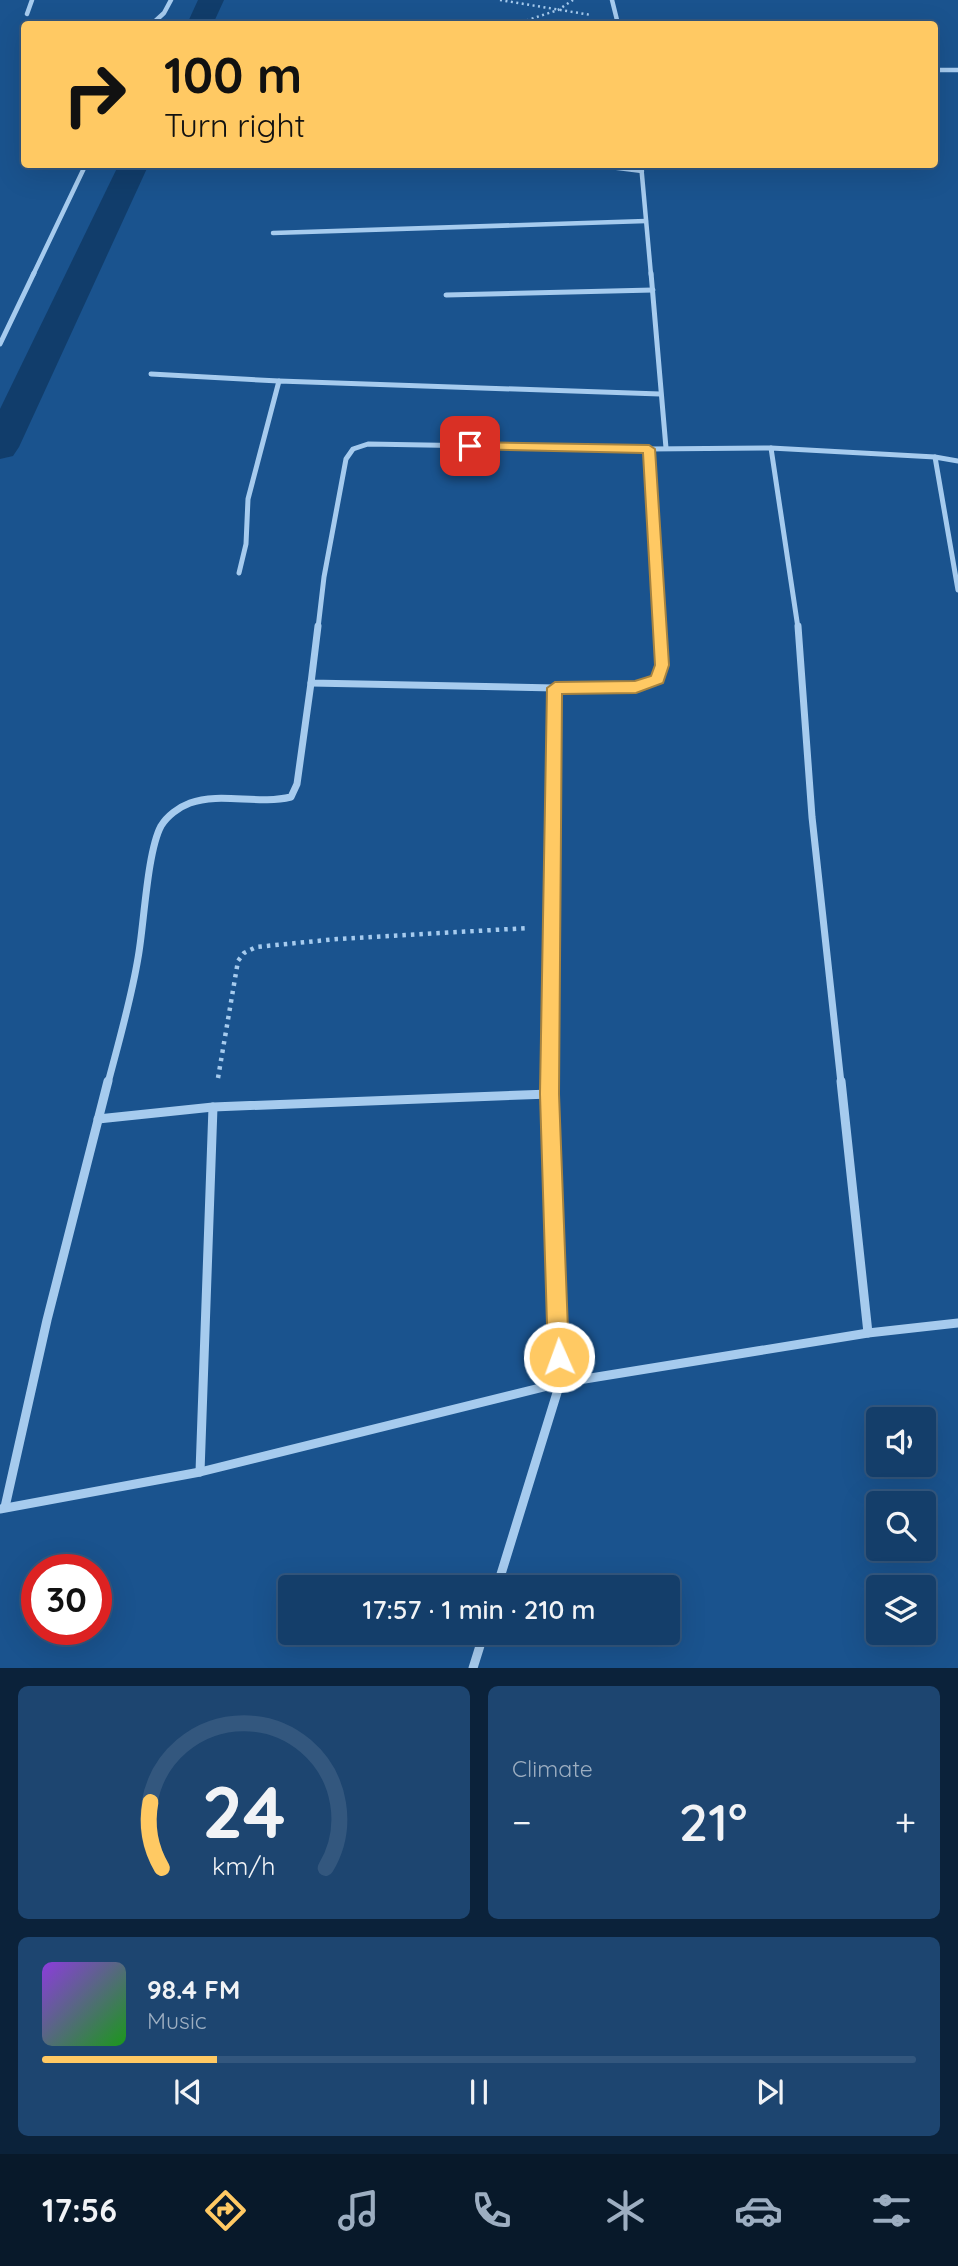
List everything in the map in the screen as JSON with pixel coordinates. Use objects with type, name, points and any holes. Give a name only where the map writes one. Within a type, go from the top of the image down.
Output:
[{"type":"street","points":[[27,14],[32,0]]},
{"type":"street","points":[[155,21],[164,13],[171,0]]},
{"type":"street","points":[[612,0],[617,21]]},
{"type":"street","points":[[938,71],[958,70]]},
{"type":"street","points":[[0,344],[84,168]]},
{"type":"street","points":[[642,168],[666,448]]},
{"type":"street","points":[[273,233],[646,221]]},
{"type":"street","points":[[446,295],[653,289]]},
{"type":"street","points":[[151,374],[660,394]]},
{"type":"street","points":[[239,573],[246,544],[248,499],[279,381]]},
{"type":"street","points":[[958,461],[935,457],[771,448],[649,449],[368,444],[353,449],[346,459],[327,564],[297,784],[291,797],[278,802],[223,798],[195,800],[178,808],[160,826],[137,963],[2,1508],[200,1472],[560,1383],[868,1333],[958,1323]]},
{"type":"street","points":[[771,448],[796,606],[811,817],[868,1333]]},
{"type":"street","points":[[311,683],[555,688],[636,687],[657,679],[662,665],[649,449]]},
{"type":"street","points":[[935,457],[958,590]]},
{"type":"street","points":[[502,1575],[560,1383],[550,1094],[555,688]]},
{"type":"street","points":[[98,1119],[213,1107],[550,1094]]},
{"type":"street","points":[[200,1472],[213,1107]]},
{"type":"street","points":[[473,1668],[480,1645]]},
{"type":"path","points":[[500,0],[612,21]]},
{"type":"path","points":[[525,21],[558,10],[573,0]]},
{"type":"path","points":[[213,1107],[238,961],[244,953],[256,947],[337,939],[550,927]]},
{"type":"waterway","points":[[201,21],[211,0]]},
{"type":"waterway","points":[[0,447],[132,168]]},
{"type":"route","points":[[470,446],[649,449],[662,665],[657,679],[636,687],[555,688],[550,1094],[559,1357]]}]
